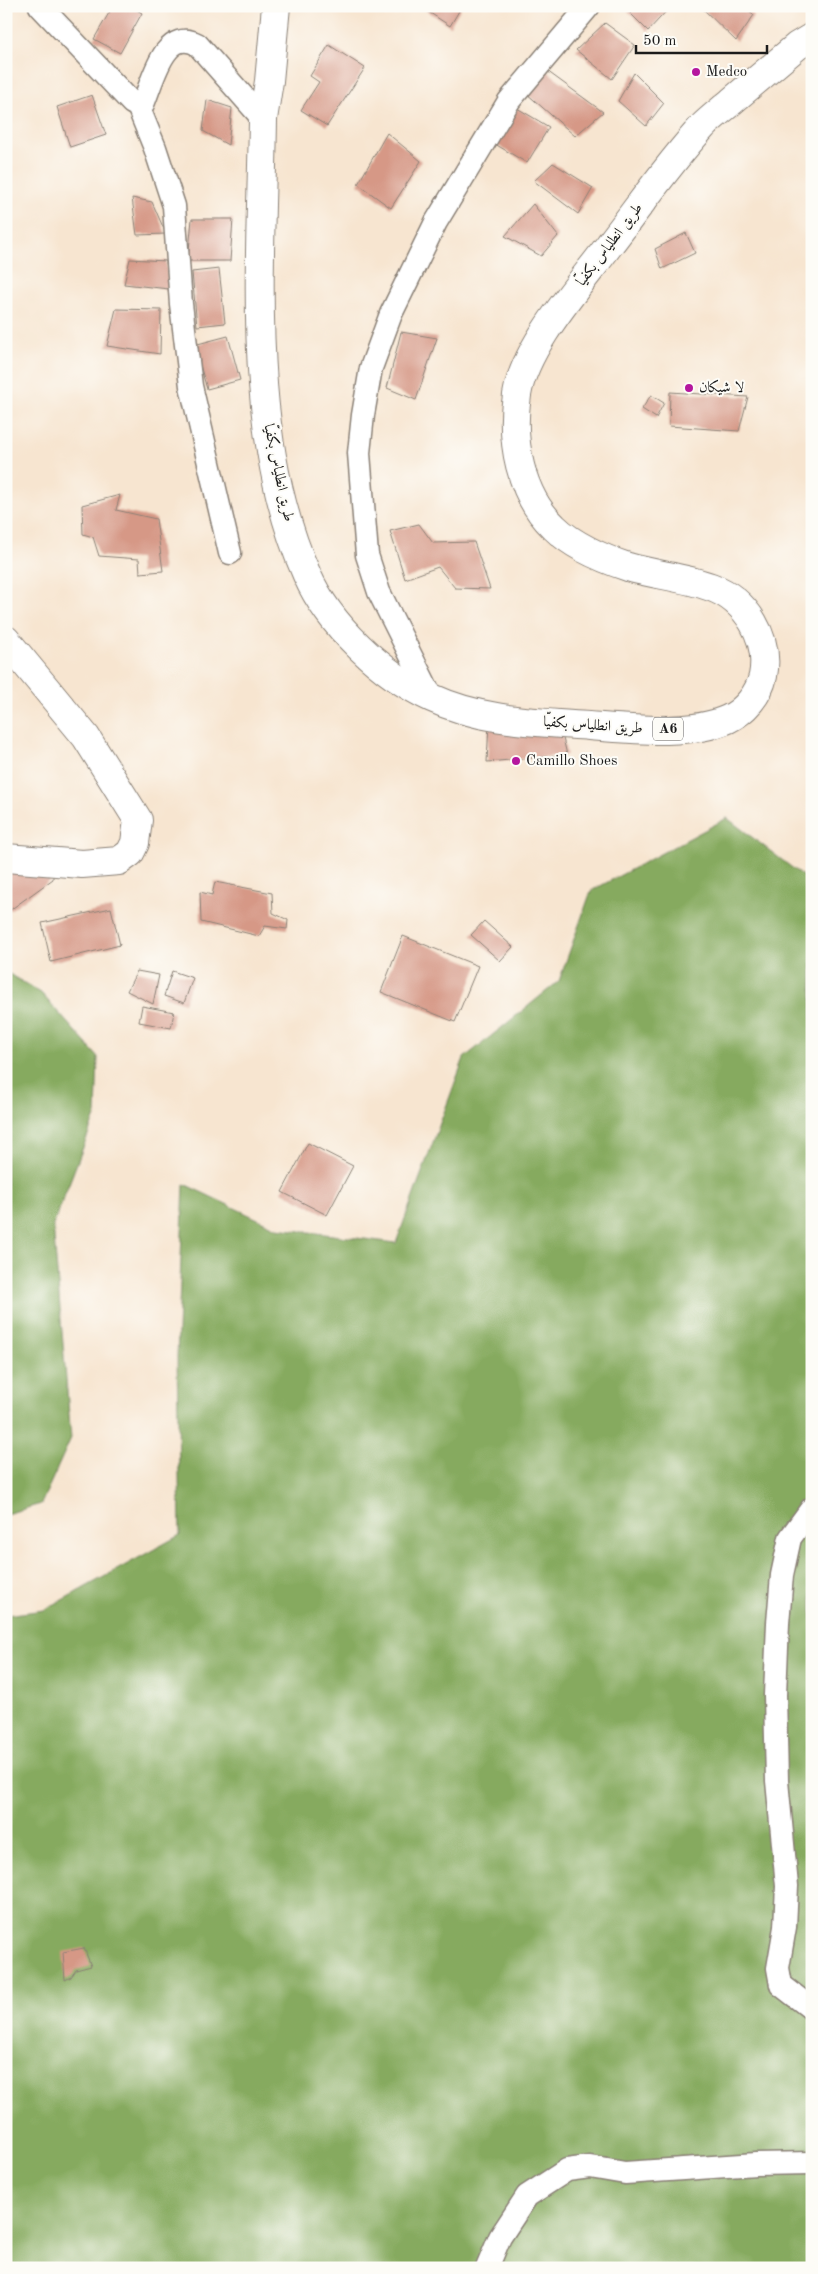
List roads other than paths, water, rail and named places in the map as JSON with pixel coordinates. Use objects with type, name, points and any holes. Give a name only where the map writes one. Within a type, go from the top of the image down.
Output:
[{"type":"main road","name":"طريق انطلياس بكفيّا","points":[[276,6],[269,80],[263,119],[260,365],[269,437],[292,538],[315,593],[335,619],[370,657],[391,675],[432,698],[464,710],[490,716],[532,722],[657,731],[703,726],[730,718],[751,702],[762,683],[764,664],[763,641],[749,616],[730,598],[714,588],[629,567],[587,548],[553,527],[533,499],[521,470],[516,437],[517,394],[528,362],[553,320],[639,206],[705,124],[804,42],[812,19]]},
{"type":"main road","points":[[6,640],[86,737],[133,810],[138,820],[138,829],[130,853],[119,861],[82,864],[6,858]]},
{"type":"street","points":[[40,6],[132,103],[138,106],[155,148],[174,206],[181,304],[191,386],[230,553]]},
{"type":"street","points":[[432,698],[379,592],[367,555],[359,453],[371,368],[391,314],[436,222],[509,101],[589,6]]},
{"type":"street","points":[[138,106],[144,104],[166,50],[181,39],[197,44],[263,119]]},
{"type":"street","points":[[812,1508],[790,1538],[782,1575],[775,1695],[777,1781],[787,1886],[785,1927],[778,1968],[781,1985],[812,2009]]},
{"type":"street","points":[[487,2268],[500,2237],[527,2196],[567,2170],[590,2168],[625,2173],[756,2164],[812,2163]]},
{"type":"place","name":"Medco","points":[[696,72]]},
{"type":"place","name":"لا شيكان","points":[[689,388]]},
{"type":"place","name":"Camillo Shoes","points":[[516,761]]}]
